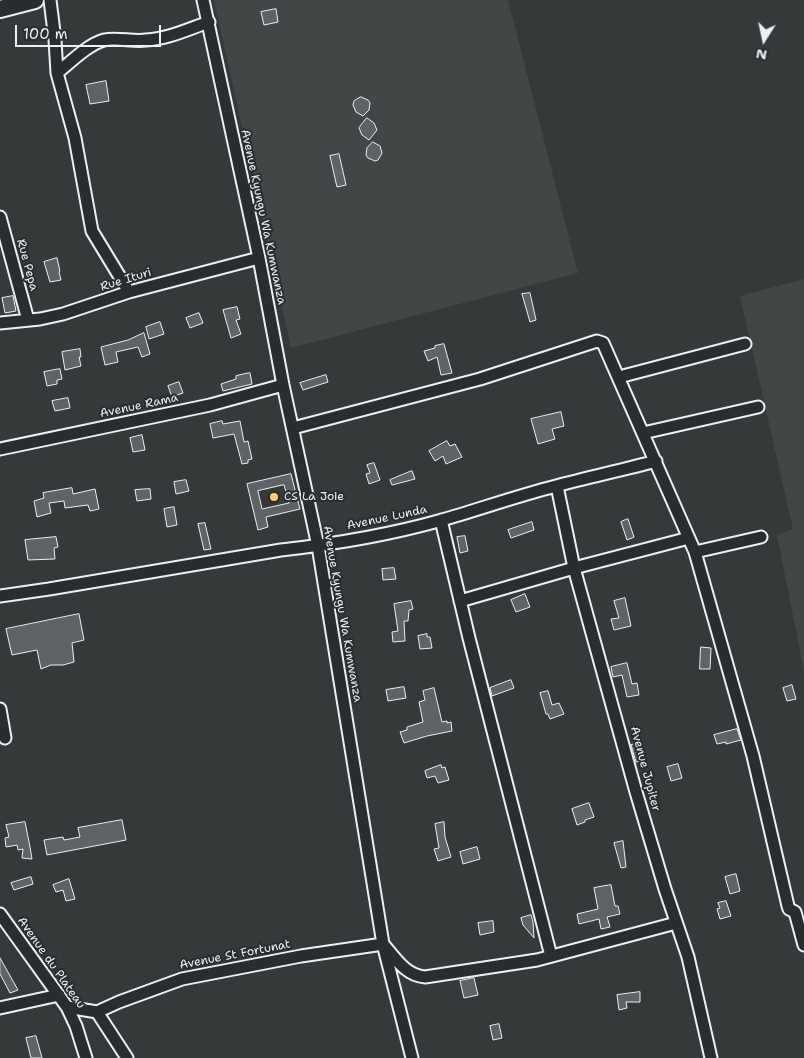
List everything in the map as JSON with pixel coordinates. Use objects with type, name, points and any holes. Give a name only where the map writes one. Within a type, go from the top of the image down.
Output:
[{"type":"main road","points":[[0,9],[35,0]]},
{"type":"street","points":[[50,0],[57,73],[75,138],[92,231],[129,292]]},
{"type":"street","name":"Avenue Kyungu Wa Kumwanza","points":[[203,0],[318,546],[383,944],[412,1058]]},
{"type":"street","points":[[57,73],[98,42],[106,40],[144,41],[159,39],[208,22]]},
{"type":"street","name":"Rue Pepa","points":[[0,217],[28,320]]},
{"type":"street","name":"Rue Ituri","points":[[0,323],[64,314],[129,292],[258,258]]},
{"type":"street","points":[[293,428],[480,379],[597,341],[603,343],[695,552],[752,756],[788,906],[789,909],[799,911],[804,945]]},
{"type":"street","points":[[619,377],[745,344]]},
{"type":"street","name":"Avenue Rama","points":[[0,449],[210,405],[283,385]]},
{"type":"street","points":[[643,433],[758,407]]},
{"type":"street","name":"Avenue Lunda","points":[[0,596],[366,538],[441,520],[556,486],[611,474],[656,461]]},
{"type":"street","name":"Avenue Jupiter","points":[[556,486],[574,568],[636,792],[688,957],[711,1058]]},
{"type":"street","points":[[441,520],[551,956]]},
{"type":"street","points":[[460,601],[574,568],[689,538]]},
{"type":"street","points":[[695,552],[761,538]]},
{"type":"street","points":[[0,709],[5,738]]},
{"type":"street","name":"Avenue du Plateau","points":[[0,914],[67,1006],[76,1026],[86,1058]]},
{"type":"street","points":[[383,944],[401,965],[415,976],[425,977],[537,960],[676,923]]},
{"type":"street","name":"Avenue St Fortunat","points":[[97,1012],[118,1002],[182,979],[301,956],[383,944]]},
{"type":"street","points":[[0,1008],[59,995]]},
{"type":"street","points":[[67,1006],[97,1012],[126,1058]]},
{"type":"shaded area","points":[[214,0],[508,0],[578,273],[291,348]]},
{"type":"shaded area","points":[[804,279],[804,670],[777,535],[793,529],[740,296]]},
{"type":"building","points":[[276,9],[278,22],[264,25],[261,12]]},
{"type":"building","points":[[106,81],[109,101],[90,104],[86,85]]},
{"type":"building","points":[[361,97],[370,103],[369,110],[363,116],[356,112],[353,105],[354,101]]},
{"type":"building","points":[[367,118],[374,123],[377,130],[369,140],[362,135],[359,128]]},
{"type":"building","points":[[373,142],[380,146],[382,153],[378,160],[375,161],[366,155],[367,148]]},
{"type":"building","points":[[339,154],[346,185],[337,187],[330,156]]},
{"type":"building","points":[[57,258],[61,280],[50,282],[44,262]]},
{"type":"building","points":[[530,293],[536,320],[530,322],[522,294]]},
{"type":"building","points":[[13,296],[16,311],[5,313],[2,298]]},
{"type":"building","points":[[237,307],[240,319],[236,320],[241,334],[231,338],[223,310]]},
{"type":"building","points":[[199,313],[203,323],[190,328],[186,318]]},
{"type":"building","points":[[160,322],[164,334],[149,339],[146,327]]},
{"type":"building","points":[[144,333],[150,354],[142,357],[138,347],[116,352],[118,362],[105,365],[101,347],[128,340]]},
{"type":"building","points":[[444,344],[452,373],[441,375],[437,357],[428,361],[424,351]]},
{"type":"building","points":[[80,349],[81,366],[65,370],[62,352]]},
{"type":"building","points":[[60,369],[62,379],[57,380],[57,384],[47,386],[44,372]]},
{"type":"building","points":[[250,373],[252,384],[223,391],[221,384],[236,379],[236,376]]},
{"type":"building","points":[[326,375],[328,382],[303,390],[300,383]]},
{"type":"building","points":[[179,382],[183,393],[172,397],[168,386]]},
{"type":"building","points":[[68,398],[70,408],[55,411],[52,401]]},
{"type":"building","points":[[561,412],[564,426],[552,429],[555,439],[538,444],[531,419]]},
{"type":"building","points":[[222,421],[223,424],[240,421],[244,442],[248,441],[252,459],[248,460],[248,463],[242,464],[234,434],[213,438],[210,424]]},
{"type":"building","points":[[142,435],[145,450],[133,452],[130,438]]},
{"type":"building","points":[[447,441],[450,446],[455,444],[462,457],[446,464],[443,456],[435,461],[429,451]]},
{"type":"building","points":[[374,463],[380,480],[369,484],[366,474],[370,473],[367,465]]},
{"type":"building","points":[[412,471],[415,479],[392,485],[390,480]]},
{"type":"building","points":[[291,474],[300,509],[266,517],[268,527],[258,530],[247,484]],"holes":[[[284,485],[289,503],[262,509],[258,491]]]},
{"type":"building","points":[[186,480],[189,491],[176,494],[174,482]]},
{"type":"building","points":[[72,488],[73,494],[95,489],[99,509],[90,511],[88,505],[65,508],[64,501],[49,503],[51,513],[37,517],[34,501],[44,498],[43,493]]},
{"type":"building","points":[[150,489],[151,499],[137,501],[135,490]]},
{"type":"building","points":[[174,507],[177,525],[167,527],[164,509]]},
{"type":"building","points":[[628,519],[634,537],[627,540],[621,522]]},
{"type":"building","points":[[532,522],[534,530],[511,538],[508,530]]},
{"type":"building","points":[[205,523],[211,549],[204,550],[198,524]]},
{"type":"building","points":[[465,536],[468,551],[460,553],[457,537]]},
{"type":"building","points":[[56,537],[58,547],[54,548],[55,559],[28,560],[25,540]]},
{"type":"building","points":[[394,568],[396,579],[383,580],[382,569]]},
{"type":"building","points":[[525,594],[530,607],[516,612],[511,600]]},
{"type":"building","points":[[625,598],[631,626],[614,630],[611,619],[619,618],[614,601]]},
{"type":"building","points":[[411,601],[413,609],[409,610],[408,621],[404,621],[405,641],[393,642],[392,632],[398,631],[394,604]]},
{"type":"building","points":[[79,614],[84,640],[72,643],[74,662],[63,665],[51,665],[41,669],[37,650],[12,655],[6,629]]},
{"type":"building","points":[[427,634],[427,637],[430,637],[432,648],[420,649],[418,636]]},
{"type":"building","points":[[701,647],[711,648],[710,669],[700,669]]},
{"type":"building","points":[[627,663],[632,684],[637,683],[639,695],[627,697],[622,675],[613,677],[611,667]]},
{"type":"building","points":[[511,680],[514,688],[492,696],[490,688]]},
{"type":"building","points":[[792,685],[796,699],[787,701],[783,688]]},
{"type":"building","points":[[404,687],[406,698],[388,701],[386,690]]},
{"type":"building","points":[[434,688],[442,722],[451,722],[452,731],[404,743],[400,732],[407,730],[407,727],[423,722],[419,702],[425,700],[423,691]]},
{"type":"building","points":[[548,691],[552,705],[559,703],[564,714],[550,719],[548,714],[546,714],[540,693]]},
{"type":"building","points":[[737,729],[741,740],[717,744],[714,735]]},
{"type":"building","points":[[640,743],[645,760],[636,762],[631,745]]},
{"type":"building","points":[[678,764],[682,778],[671,781],[667,767]]},
{"type":"building","points":[[441,765],[442,768],[445,767],[449,780],[438,783],[435,776],[427,778],[425,771]]},
{"type":"building","points":[[589,803],[594,817],[577,825],[572,809]]},
{"type":"building","points":[[122,820],[126,840],[47,855],[44,840],[63,837],[64,840],[80,837],[78,828]]},
{"type":"building","points":[[25,822],[32,859],[22,858],[23,849],[18,850],[17,845],[6,847],[5,838],[9,837],[6,825]]},
{"type":"building","points":[[444,822],[445,837],[451,857],[438,861],[434,849],[439,848],[435,824]]},
{"type":"building","points":[[623,841],[626,867],[621,868],[614,843]]},
{"type":"building","points":[[477,847],[480,859],[463,864],[460,852]]},
{"type":"building","points":[[736,874],[740,891],[730,894],[725,877]]},
{"type":"building","points":[[31,877],[33,884],[14,890],[11,883]]},
{"type":"building","points":[[69,879],[75,899],[66,901],[63,890],[56,892],[53,885]]},
{"type":"building","points":[[611,885],[615,906],[618,906],[620,914],[607,917],[610,927],[601,929],[599,919],[579,924],[577,914],[598,909],[594,888]]},
{"type":"building","points":[[726,901],[731,916],[720,919],[717,909],[720,908],[718,903]]},
{"type":"building","points":[[531,915],[534,938],[523,925],[521,918]]},
{"type":"building","points":[[493,921],[494,932],[480,935],[478,923]]},
{"type":"building","points":[[0,958],[18,990],[10,993],[0,974]]},
{"type":"building","points":[[474,978],[478,995],[464,998],[460,981]]},
{"type":"building","points":[[640,992],[640,1002],[626,1002],[627,1008],[619,1010],[617,995]]},
{"type":"building","points":[[499,1024],[502,1038],[493,1040],[490,1026]]},
{"type":"building","points":[[36,1036],[42,1058],[31,1058],[26,1038]]},
{"type":"place","name":"CS La Joie","points":[[274,497]]}]
